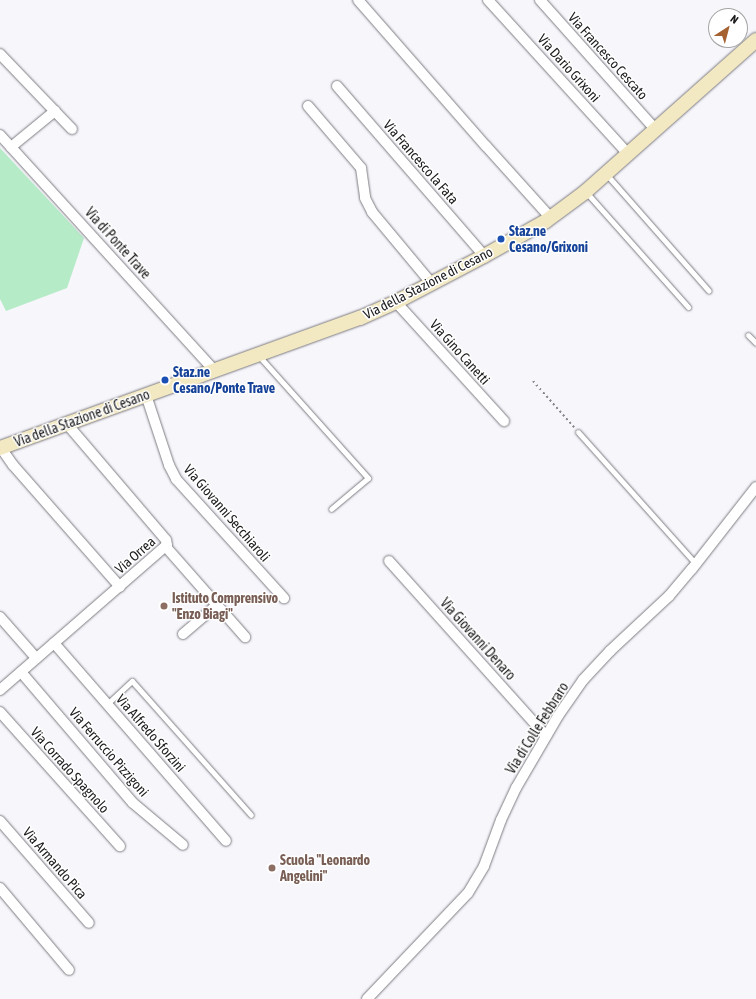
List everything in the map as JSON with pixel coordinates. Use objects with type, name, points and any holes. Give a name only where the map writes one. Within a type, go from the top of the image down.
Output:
[{"type":"street","points":[[358,0],[550,217]]},
{"type":"street","name":"Via Dario Grixoni","points":[[488,0],[628,154]]},
{"type":"street","name":"Via Francesco Cescato","points":[[540,0],[656,130]]},
{"type":"street","name":"Via della Stazione di Cesano","points":[[1,448],[360,318],[432,284],[484,256],[550,217],[585,192],[756,40]]},
{"type":"street","points":[[0,54],[72,129]]},
{"type":"street","name":"Via Francesco la Fata","points":[[337,86],[484,256]]},
{"type":"street","points":[[308,106],[361,168],[365,198],[372,212],[432,284]]},
{"type":"street","points":[[11,147],[55,111]]},
{"type":"street","name":"Via di Ponte Trave","points":[[0,135],[215,371]]},
{"type":"street","name":"Via Gino Canetti","points":[[396,302],[504,421]]},
{"type":"street","name":"Via Giovanni Secchiaroli","points":[[146,395],[169,465],[176,479],[284,598]]},
{"type":"street","name":"Via Orrea","points":[[0,690],[168,544],[67,424]]},
{"type":"street","points":[[1,448],[13,465],[120,587]]},
{"type":"street","name":"Via di Colle Febbraro","points":[[367,999],[468,893],[484,866],[501,820],[516,788],[568,701],[593,670],[623,639],[657,609],[696,564],[756,487]]},
{"type":"street","points":[[166,547],[245,637]]},
{"type":"street","name":"Via Giovanni Denaro","points":[[389,561],[546,736]]},
{"type":"street","points":[[184,634],[217,605]]},
{"type":"street","points":[[0,617],[36,658]]},
{"type":"street","name":"Via Alfredo Sforzini","points":[[54,643],[226,841]]},
{"type":"street","name":"Via Ferruccio Pizzigoni","points":[[21,672],[133,803],[183,845]]},
{"type":"street","name":"Via Corrado Spagnolo","points":[[0,712],[120,846]]},
{"type":"street","name":"Via Armando Pica","points":[[0,821],[90,923]]},
{"type":"street","points":[[0,888],[69,970]]},
{"type":"lane","points":[[606,174],[709,291]]},
{"type":"lane","points":[[585,192],[688,307]]},
{"type":"lane","points":[[748,335],[756,344]]},
{"type":"lane","points":[[258,355],[368,478],[331,509]]},
{"type":"lane","points":[[578,432],[696,564]]},
{"type":"lane","points":[[107,704],[132,681],[251,815]]},
{"type":"path","points":[[533,381],[578,432]]},
{"type":"green space","points":[[0,148],[84,238],[67,288],[6,311],[0,299]]},
{"type":"place","name":"Staz.ne Cesano/Grixoni","points":[[501,239]]},
{"type":"place","name":"Staz.ne Cesano/Ponte Trave","points":[[165,380]]},
{"type":"place","name":"Istituto Comprensivo \"Enzo Biagi\"","points":[[164,606]]},
{"type":"place","name":"Scuola \"Leonardo Angelini\"","points":[[272,868]]}]
